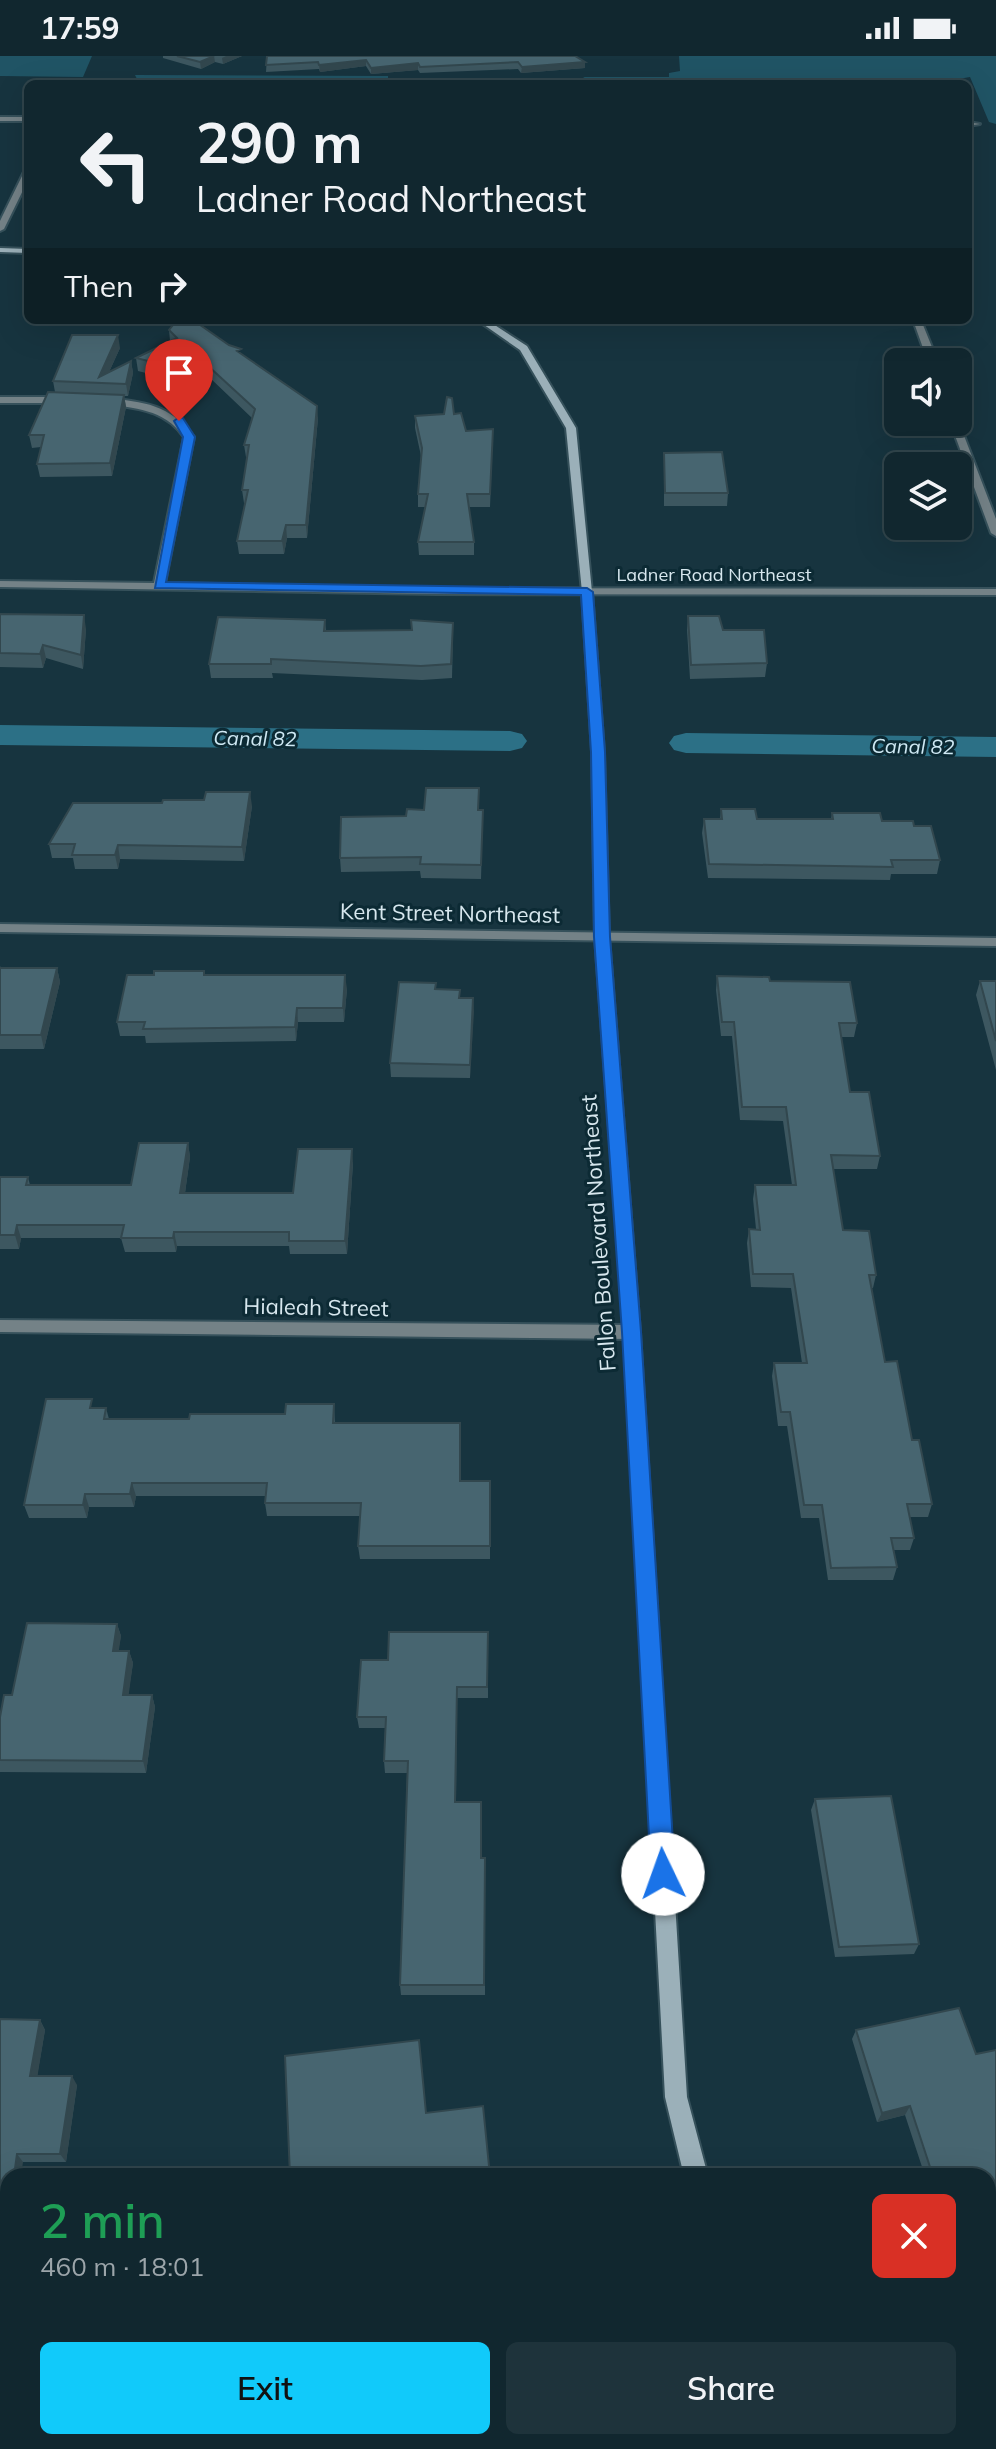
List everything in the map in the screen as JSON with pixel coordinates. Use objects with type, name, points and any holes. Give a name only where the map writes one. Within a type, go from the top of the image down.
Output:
[{"type":"street","points":[[0,119],[24,119]]},
{"type":"street","points":[[0,229],[24,180]]},
{"type":"street","points":[[0,250],[24,251]]},
{"type":"street","name":"Fallon Boulevard Northeast","points":[[487,324],[524,348],[571,428],[598,752],[602,937],[632,1332],[676,2097],[694,2168]]},
{"type":"street","points":[[919,324],[928,348]]},
{"type":"street","points":[[0,400],[77,400]]},
{"type":"street","points":[[92,400],[141,405],[165,412],[179,421],[189,437],[159,585]]},
{"type":"street","points":[[960,436],[996,533]]},
{"type":"street","name":"Ladner Road Northeast","points":[[0,584],[587,592],[996,592]]},
{"type":"street","name":"Kent Street Northeast","points":[[0,928],[996,942]]},
{"type":"street","name":"Hialeah Street","points":[[0,1326],[632,1332]]},
{"type":"shaded area","points":[[0,56],[92,56],[83,77],[0,76]]},
{"type":"shaded area","points":[[679,56],[996,56],[996,124],[989,122],[970,77],[953,80],[588,80],[583,77],[669,77],[669,73],[680,71]]},
{"type":"shaded area","points":[[135,75],[388,76],[388,80],[138,80]]},
{"type":"building","points":[[177,56],[214,56],[200,62]]},
{"type":"building","points":[[267,56],[575,56],[585,62],[522,67],[518,62],[420,67],[418,63],[371,68],[366,60],[319,65],[318,62],[266,65]]},
{"type":"building","points":[[174,324],[199,324],[229,345],[241,349],[237,351],[317,406],[306,525],[286,525],[282,541],[237,541],[248,490],[242,490],[249,445],[244,445],[255,409],[207,365],[192,372],[136,358],[177,338],[169,330]]},
{"type":"building","points":[[72,335],[118,335],[99,377],[131,361],[126,384],[53,381]]},
{"type":"building","points":[[48,392],[124,395],[110,463],[37,464],[44,435],[29,435]]},
{"type":"building","points":[[447,397],[452,398],[454,414],[461,413],[466,431],[493,429],[490,494],[467,494],[474,542],[418,542],[428,494],[418,494],[422,448],[415,416],[444,414]]},
{"type":"building","points":[[722,452],[728,493],[665,493],[664,453]]},
{"type":"building","points":[[0,614],[84,615],[81,655],[43,645],[40,654],[0,653]]},
{"type":"building","points":[[688,616],[719,616],[723,630],[764,630],[767,663],[691,665]]},
{"type":"building","points":[[218,617],[325,620],[324,631],[412,630],[411,620],[453,623],[451,664],[421,666],[271,659],[271,664],[209,664]]},
{"type":"building","points":[[426,788],[479,788],[478,810],[483,810],[481,865],[420,864],[421,857],[340,858],[341,817],[406,816],[407,809],[424,810]]},
{"type":"building","points":[[206,792],[250,792],[242,847],[118,845],[115,855],[72,855],[75,844],[49,844],[73,803],[204,800]]},
{"type":"building","points":[[721,809],[755,809],[757,819],[833,819],[832,813],[880,813],[882,821],[913,821],[914,826],[931,826],[940,860],[891,860],[893,867],[709,864],[704,819],[722,819]]},
{"type":"building","points":[[0,968],[57,968],[41,1035],[0,1035]]},
{"type":"building","points":[[154,971],[204,971],[204,975],[345,975],[343,1008],[297,1008],[295,1027],[143,1029],[145,1022],[117,1022],[127,975],[154,975]]},
{"type":"building","points":[[717,976],[769,977],[770,981],[850,982],[857,1023],[839,1023],[850,1092],[869,1092],[880,1156],[831,1155],[843,1230],[869,1231],[876,1275],[869,1275],[885,1362],[897,1361],[912,1440],[919,1440],[932,1504],[907,1504],[914,1538],[891,1538],[897,1567],[831,1568],[822,1505],[804,1505],[790,1412],[781,1412],[774,1363],[807,1363],[793,1274],[753,1274],[749,1229],[760,1230],[755,1185],[796,1185],[786,1107],[742,1107],[734,1022],[722,1022]]},
{"type":"building","points":[[980,981],[996,981],[996,1041]]},
{"type":"building","points":[[399,982],[436,983],[435,989],[460,990],[459,998],[473,998],[470,1065],[390,1063]]},
{"type":"building","points":[[139,1143],[188,1143],[180,1193],[293,1193],[298,1149],[352,1149],[345,1241],[289,1241],[289,1232],[174,1232],[173,1238],[121,1238],[124,1225],[17,1225],[15,1235],[0,1235],[0,1177],[28,1177],[26,1185],[131,1185]]},
{"type":"building","points":[[46,1399],[92,1399],[90,1408],[106,1408],[104,1419],[189,1419],[190,1414],[285,1414],[286,1404],[334,1404],[333,1423],[460,1423],[460,1481],[490,1481],[490,1546],[358,1546],[361,1503],[265,1503],[267,1483],[132,1483],[130,1494],[85,1494],[83,1505],[24,1505]]},
{"type":"building","points":[[27,1623],[117,1624],[113,1651],[129,1651],[123,1695],[152,1695],[143,1761],[0,1760],[0,1717],[4,1695],[12,1695]]},
{"type":"building","points":[[389,1632],[488,1632],[487,1687],[457,1687],[455,1802],[481,1802],[481,1858],[485,1858],[484,1985],[400,1985],[408,1761],[384,1761],[386,1717],[357,1717],[361,1660],[388,1660]]},
{"type":"building","points":[[891,1796],[919,1944],[839,1947],[815,1799]]},
{"type":"building","points":[[959,2008],[976,2054],[996,2050],[996,2168],[930,2168],[910,2106],[882,2113],[856,2030]]},
{"type":"building","points":[[0,2019],[40,2020],[30,2076],[72,2076],[60,2154],[17,2154],[15,2168],[0,2168]]},
{"type":"building","points":[[419,2040],[426,2113],[483,2106],[489,2168],[290,2168],[285,2056]]},
{"type":"waterway","name":"Canal 82","points":[[0,735],[510,741]]},
{"type":"waterway","name":"Canal 82","points":[[686,743],[996,747]]},
{"type":"route","points":[[179,421],[189,437],[159,585],[587,592],[598,752],[602,937],[632,1332],[663,1874]]}]
